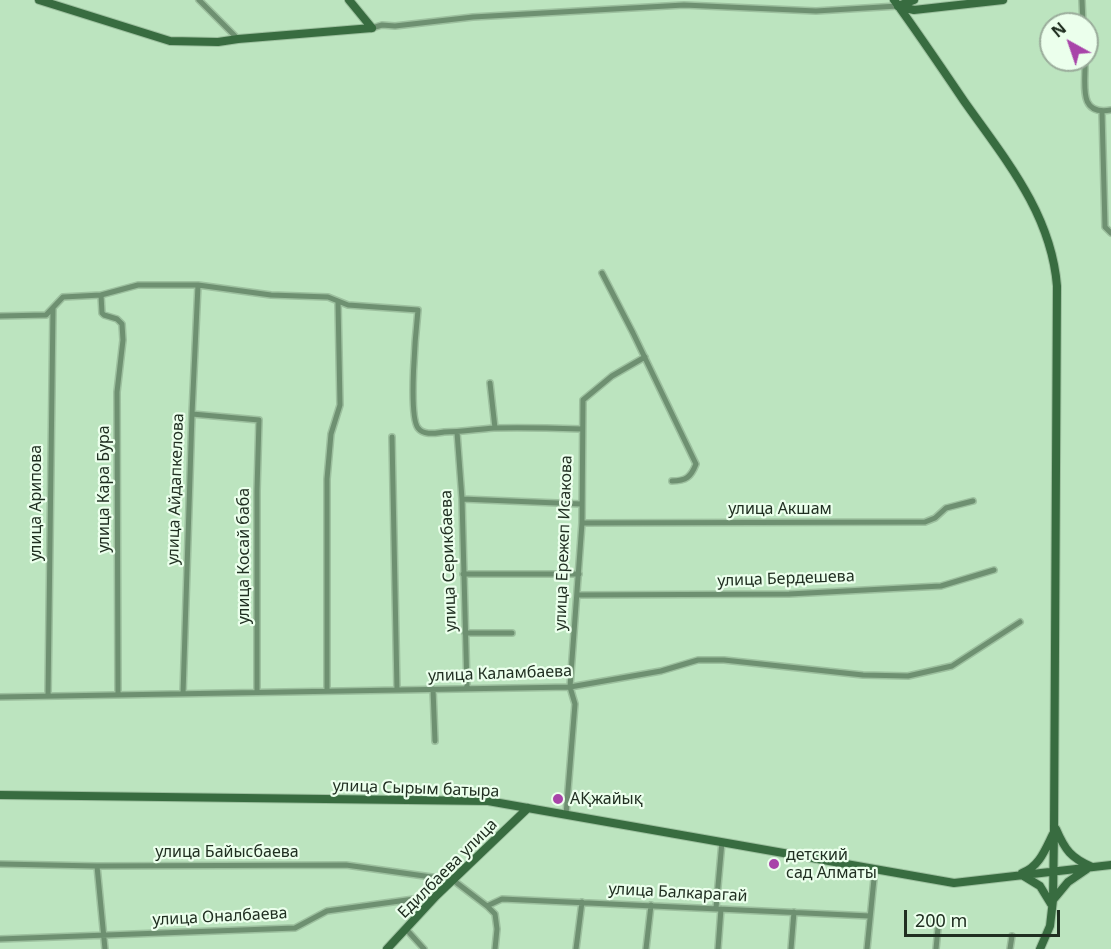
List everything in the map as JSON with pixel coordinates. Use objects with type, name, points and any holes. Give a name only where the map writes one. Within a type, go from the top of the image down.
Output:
[{"type":"street","points":[[39,0],[170,40],[219,42],[472,17],[685,2],[816,11],[914,0]]},
{"type":"street","points":[[199,0],[238,39]]},
{"type":"street","points":[[634,0],[639,7]]},
{"type":"street","points":[[896,3],[914,10],[1003,0]]},
{"type":"street","points":[[353,1],[372,28]]},
{"type":"street","points":[[896,3],[1009,166],[1033,205],[1049,242],[1055,266],[1057,286],[1054,828],[1050,926],[1040,949]]},
{"type":"street","points":[[1085,72],[1086,102],[1090,108],[1102,112],[1111,110]]},
{"type":"street","points":[[1102,112],[1105,226],[1111,233]]},
{"type":"street","points":[[603,273],[696,464],[692,475],[682,481],[672,482]]},
{"type":"street","points":[[0,316],[46,315],[63,297],[101,295],[138,285],[198,285],[271,295],[328,297],[348,306],[418,310],[413,368],[417,428],[428,433],[495,428],[582,429]]},
{"type":"street","name":"улица Айдапкелова","points":[[183,694],[198,285]]},
{"type":"street","name":"улица Кара Бура","points":[[101,295],[102,313],[117,319],[122,324],[123,340],[117,392],[118,695]]},
{"type":"street","points":[[327,691],[327,479],[332,434],[340,405],[338,302]]},
{"type":"street","name":"улица Арипова","points":[[48,696],[53,309]]},
{"type":"street","name":"улица Ережеп Исакова","points":[[567,815],[575,704],[570,687],[582,523],[583,400],[612,376],[645,357]]},
{"type":"street","points":[[490,383],[495,428]]},
{"type":"street","name":"улица Косай баба","points":[[192,414],[259,420],[257,692]]},
{"type":"street","name":"улица Серикбаева","points":[[457,432],[462,499],[467,688]]},
{"type":"street","points":[[392,437],[397,690]]},
{"type":"street","points":[[462,499],[581,504]]},
{"type":"street","name":"улица Акшам","points":[[582,523],[925,522],[935,518],[946,508],[973,501]]},
{"type":"street","name":"улица Бердешева","points":[[577,595],[789,594],[941,586],[994,570]]},
{"type":"street","points":[[463,574],[579,574]]},
{"type":"street","name":"улица Каламбаева","points":[[0,697],[570,687],[661,671],[698,660],[723,660],[863,675],[908,676],[952,666],[1020,622]]},
{"type":"street","points":[[465,633],[512,633]]},
{"type":"street","points":[[433,689],[435,741]]},
{"type":"street","name":"улица Сырым батыра","points":[[0,795],[488,801],[954,883],[1111,865]]},
{"type":"street","name":"Едилбаева улица","points":[[387,949],[436,896],[528,808]]},
{"type":"street","points":[[1052,903],[1068,882],[1090,868],[1068,852],[1054,828]]},
{"type":"street","points":[[1018,875],[1039,860],[1054,828]]},
{"type":"street","points":[[718,949],[722,842]]},
{"type":"street","name":"улица Байысбаева","points":[[0,864],[346,866],[453,880]]},
{"type":"street","points":[[97,866],[105,949]]},
{"type":"street","points":[[867,949],[875,869]]},
{"type":"street","points":[[1018,875],[1040,886],[1052,903]]},
{"type":"street","points":[[453,880],[495,914],[497,929],[495,949]]},
{"type":"street","name":"улица Оналбаева","points":[[0,939],[295,928],[327,911],[436,896]]},
{"type":"street","name":"улица Балкарагай","points":[[487,906],[502,899],[870,916]]},
{"type":"street","points":[[576,949],[582,902]]},
{"type":"street","points":[[646,949],[651,905]]},
{"type":"street","points":[[791,949],[794,912]]},
{"type":"street","points":[[936,949],[938,928]]},
{"type":"street","points":[[406,929],[424,949]]},
{"type":"street","points":[[1011,949],[1012,936]]},
{"type":"place","name":"АҚжайық","points":[[558,799]]},
{"type":"place","name":"детский сад Алматы","points":[[774,864]]}]
